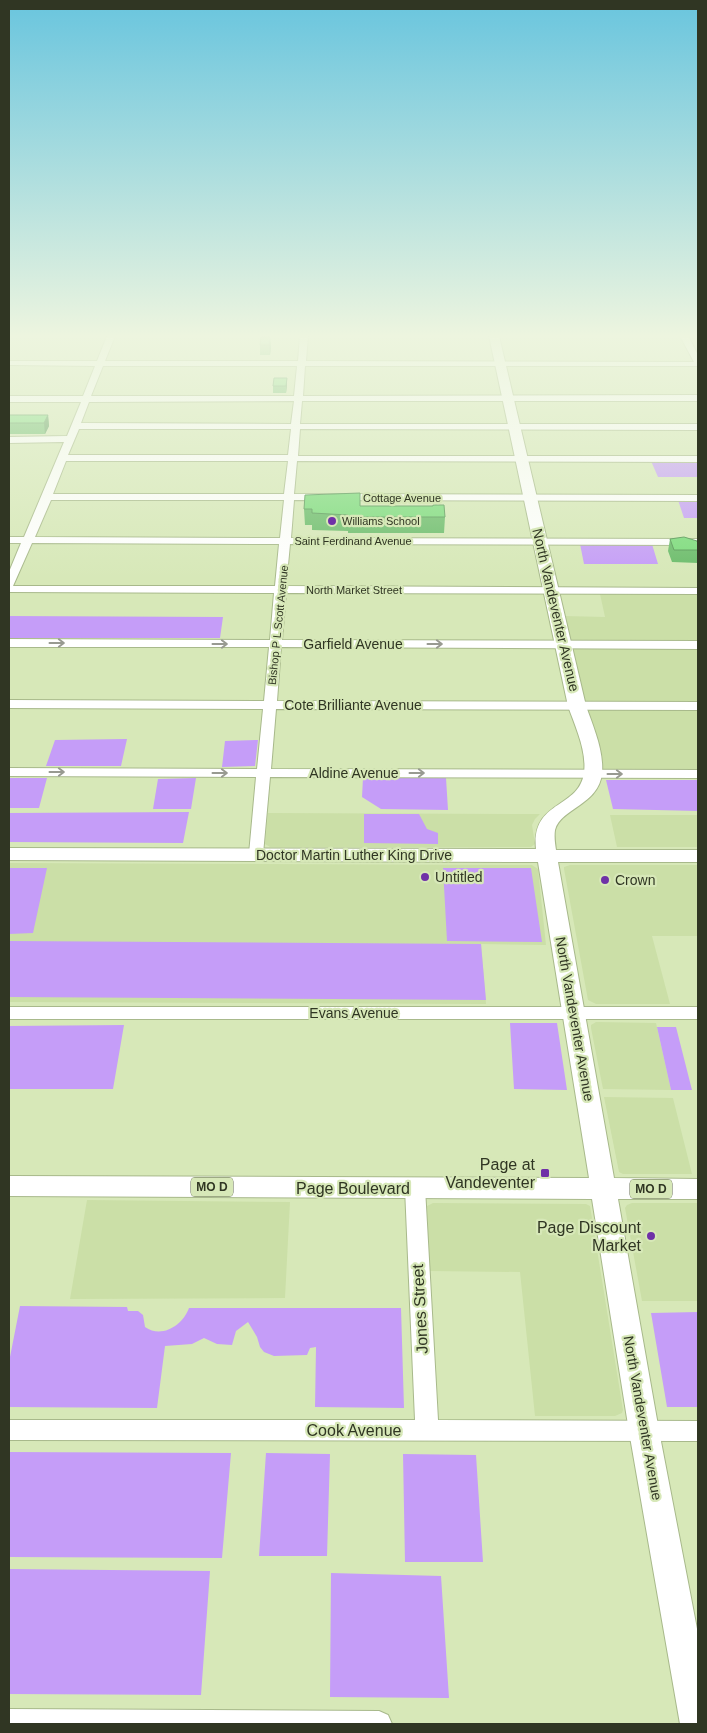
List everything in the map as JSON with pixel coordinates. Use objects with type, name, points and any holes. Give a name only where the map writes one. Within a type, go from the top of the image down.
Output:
[{"type":"main road","name":"North Vandeventer Avenue","points":[[512,417],[577,706],[591,755],[593,774],[587,791],[552,819],[546,828],[547,856],[644,1431],[698,1724]]},
{"type":"main road","name":"Doctor Martin Luther King Drive","points":[[9,854],[698,856]]},
{"type":"main road","name":"Page Boulevard","points":[[9,1186],[698,1189]]},
{"type":"street","points":[[9,584],[47,497],[79,417]]},
{"type":"street","name":"Bishop P L Scott Avenue","points":[[256,854],[297,417]]},
{"type":"street","points":[[75,426],[698,427]]},
{"type":"street","points":[[9,440],[70,440]]},
{"type":"street","points":[[62,458],[698,459]]},
{"type":"street","name":"Cottage Avenue","points":[[47,497],[698,498]]},
{"type":"street","name":"Saint Ferdinand Avenue","points":[[9,540],[698,542]]},
{"type":"street","name":"North Market Street","points":[[9,589],[698,591]]},
{"type":"street","name":"Garfield Avenue","points":[[9,643],[698,645]]},
{"type":"street","name":"Cote Brilliante Avenue","points":[[9,704],[698,706]]},
{"type":"street","name":"Aldine Avenue","points":[[9,772],[698,774]]},
{"type":"street","name":"Evans Avenue","points":[[9,1013],[698,1013]]},
{"type":"street","name":"Jones Street","points":[[415,1188],[419,1300],[427,1430]]},
{"type":"street","name":"Cook Avenue","points":[[9,1430],[698,1431]]},
{"type":"street","points":[[9,1722],[379,1724]]},
{"type":"shaded area","points":[[651,461],[697,461],[698,477],[658,477]]},
{"type":"shaded area","points":[[678,500],[698,500],[698,518],[684,518]]},
{"type":"shaded area","points":[[580,544],[652,544],[658,564],[584,564]]},
{"type":"shaded area","points":[[600,594],[698,595],[698,774],[604,773],[586,714],[564,616],[605,617]]},
{"type":"shaded area","points":[[9,616],[223,617],[220,638],[9,638]]},
{"type":"shaded area","points":[[127,739],[121,766],[46,766],[55,740]]},
{"type":"shaded area","points":[[258,740],[255,766],[222,767],[225,741]]},
{"type":"shaded area","points":[[9,778],[47,778],[39,808],[9,808]]},
{"type":"shaded area","points":[[196,778],[191,809],[153,809],[158,779]]},
{"type":"shaded area","points":[[363,778],[446,778],[448,810],[381,809],[362,797]]},
{"type":"shaded area","points":[[606,780],[698,780],[698,811],[613,809]]},
{"type":"shaded area","points":[[189,812],[183,843],[9,842],[9,813]]},
{"type":"shaded area","points":[[268,813],[540,814],[532,825],[535,844],[531,847],[270,847],[265,844]]},
{"type":"shaded area","points":[[364,814],[419,814],[427,829],[438,833],[438,844],[364,843]]},
{"type":"shaded area","points":[[610,815],[698,815],[698,847],[617,847]]},
{"type":"shaded area","points":[[9,863],[532,865],[538,869],[546,945],[481,944],[486,1004],[9,1002]]},
{"type":"shaded area","points":[[570,865],[698,865],[698,936],[652,936],[670,1004],[596,1004],[588,1000],[564,869],[564,867]]},
{"type":"shaded area","points":[[9,868],[47,868],[33,933],[9,934]]},
{"type":"shaded area","points":[[443,868],[531,868],[542,942],[447,941]]},
{"type":"shaded area","points":[[9,941],[481,944],[486,1000],[9,997]]},
{"type":"shaded area","points":[[596,1022],[656,1023],[671,1090],[603,1089],[591,1028],[591,1025]]},
{"type":"shaded area","points":[[510,1023],[557,1023],[567,1090],[514,1089]]},
{"type":"shaded area","points":[[124,1025],[113,1089],[9,1089],[9,1026]]},
{"type":"shaded area","points":[[657,1027],[676,1027],[692,1090],[671,1090]]},
{"type":"shaded area","points":[[604,1097],[673,1098],[692,1174],[623,1174],[619,1172]]},
{"type":"shaded area","points":[[87,1200],[290,1202],[285,1298],[70,1299]]},
{"type":"shaded area","points":[[433,1203],[586,1204],[590,1206],[622,1413],[615,1416],[535,1416],[520,1272],[429,1271],[427,1206]]},
{"type":"shaded area","points":[[632,1203],[698,1203],[698,1301],[642,1301],[625,1208]]},
{"type":"shaded area","points":[[20,1306],[127,1307],[128,1311],[138,1311],[143,1315],[145,1327],[158,1331],[165,1331],[177,1325],[189,1308],[401,1308],[404,1408],[315,1407],[316,1347],[310,1348],[307,1355],[274,1356],[264,1352],[260,1347],[257,1337],[248,1322],[236,1331],[232,1345],[217,1344],[204,1338],[192,1344],[165,1346],[157,1408],[9,1407],[9,1362]]},
{"type":"shaded area","points":[[698,1312],[698,1407],[667,1407],[651,1313]]},
{"type":"shaded area","points":[[9,1452],[231,1453],[222,1558],[9,1557]]},
{"type":"shaded area","points":[[266,1453],[330,1454],[327,1556],[259,1556]]},
{"type":"shaded area","points":[[403,1454],[476,1455],[483,1562],[405,1562]]},
{"type":"shaded area","points":[[9,1569],[210,1571],[201,1695],[9,1694]]},
{"type":"shaded area","points":[[331,1573],[441,1576],[449,1698],[330,1697]]},
{"type":"building","points":[[9,417],[47,417],[44,423],[9,423]]},
{"type":"building","points":[[360,493],[360,506],[444,505],[445,517],[348,517],[348,515],[312,513],[312,509],[304,509],[305,495]]},
{"type":"building","points":[[684,537],[697,541],[698,550],[674,550],[670,539]]},
{"type":"place","name":"Williams School","points":[[332,521]]},
{"type":"place","name":"Untitled","points":[[425,877]]},
{"type":"place","name":"Crown","points":[[605,880]]},
{"type":"place","name":"Page at Vandeventer","points":[[545,1173]]},
{"type":"place","name":"Page Discount Market","points":[[651,1236]]}]
